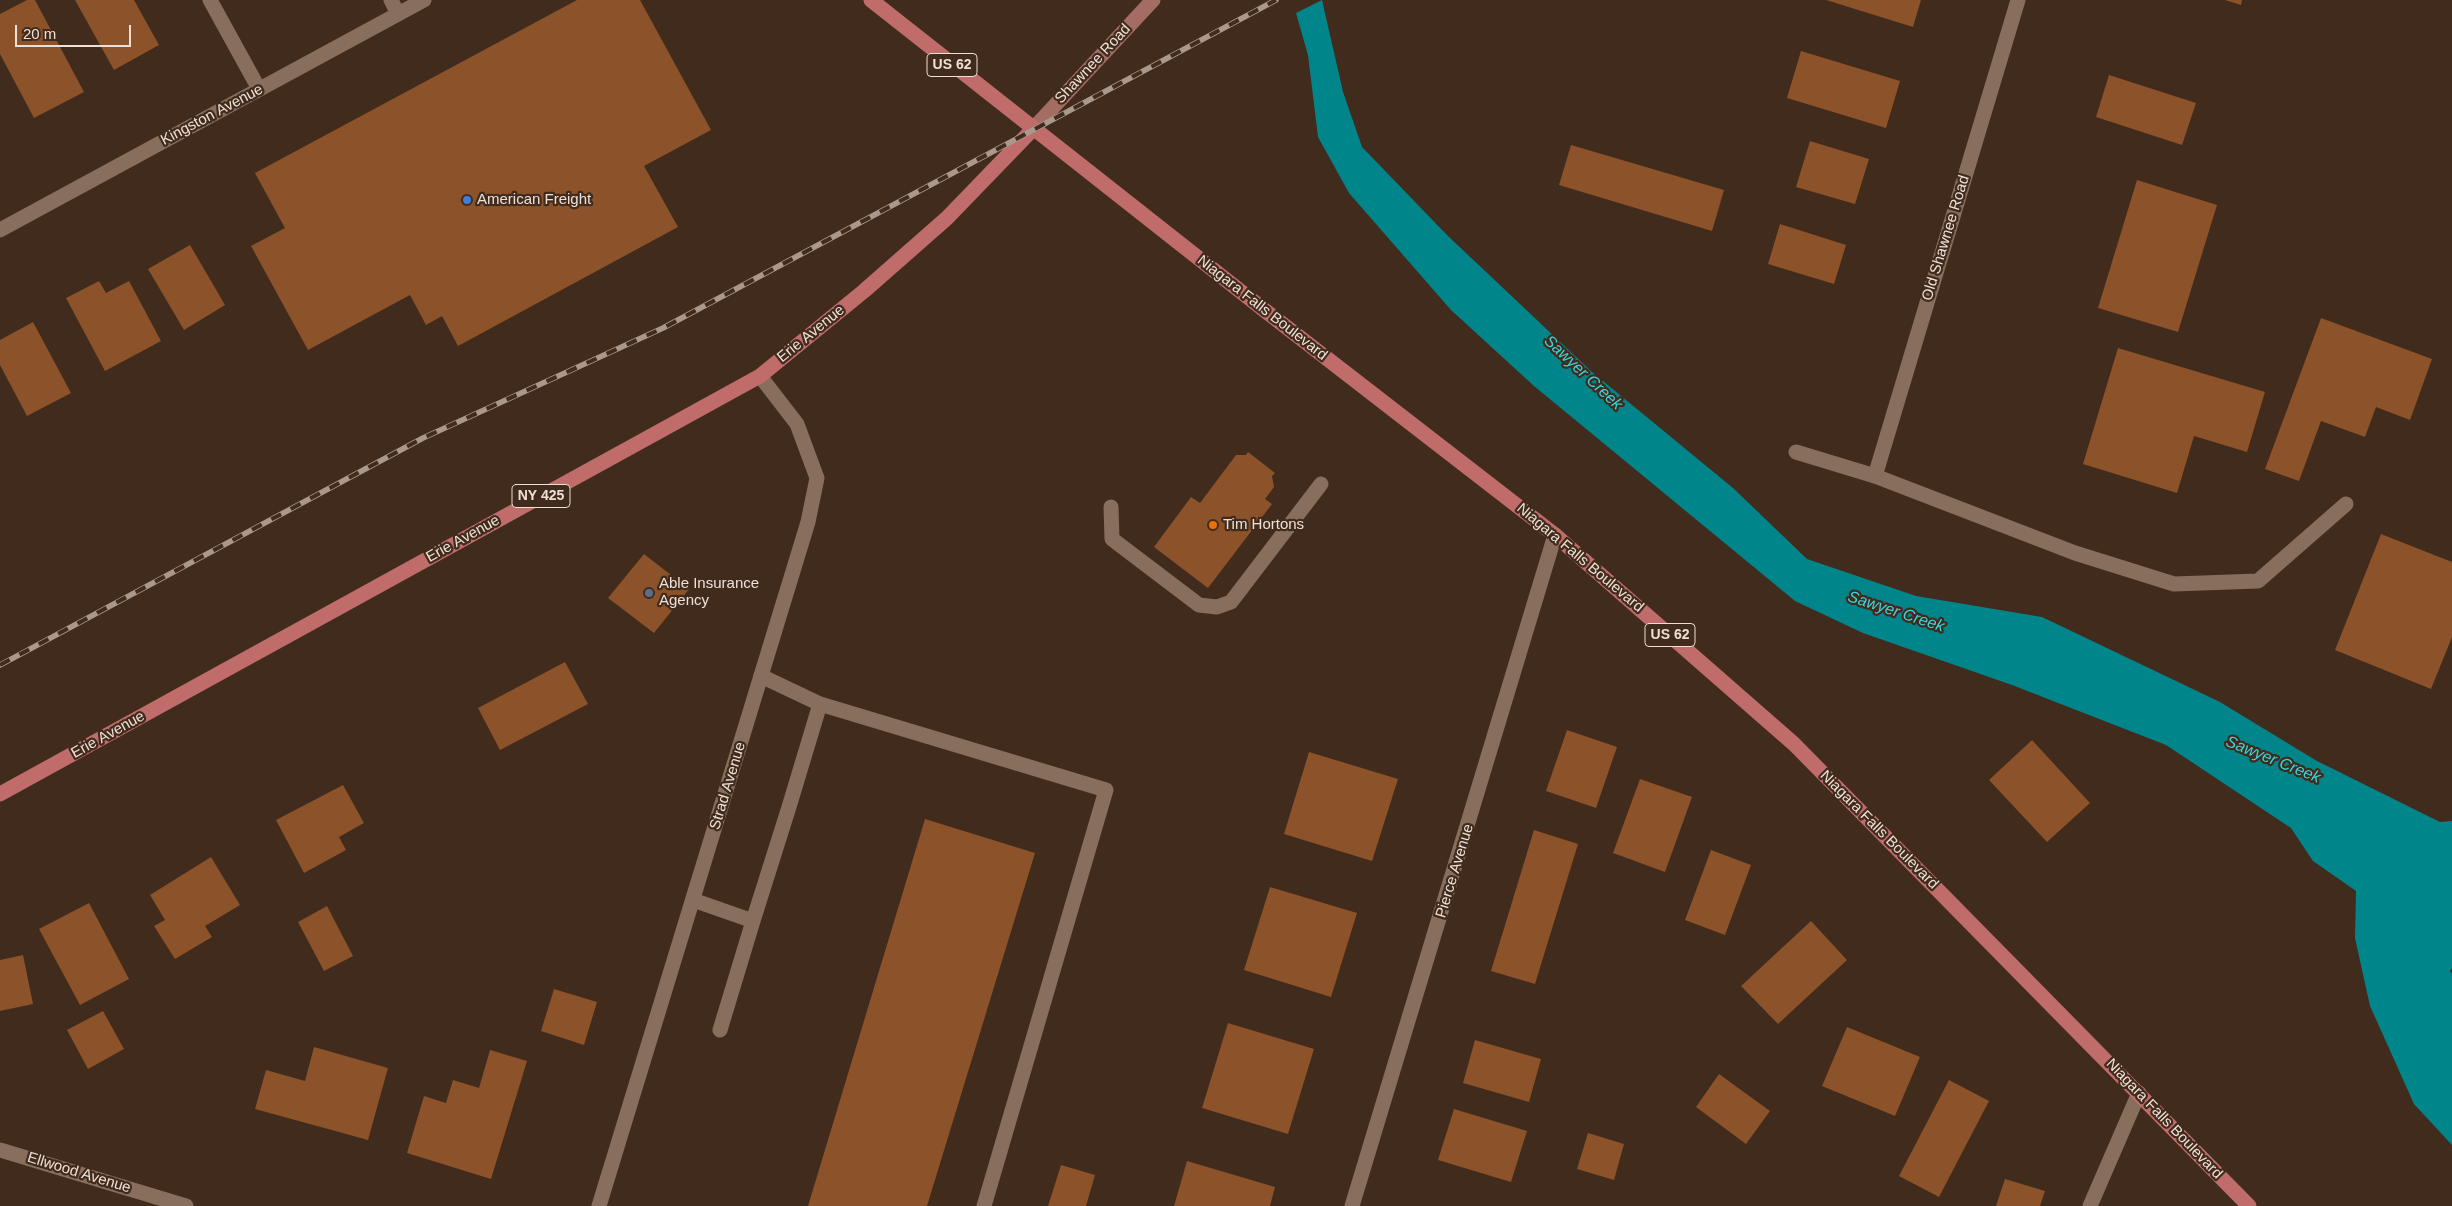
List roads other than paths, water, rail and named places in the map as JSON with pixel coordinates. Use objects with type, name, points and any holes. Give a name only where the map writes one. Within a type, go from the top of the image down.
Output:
[{"type":"main road","name":"Niagara Falls Boulevard","points":[[871,0],[1033,129],[1555,534],[1794,744],[2249,1206]]},
{"type":"main road","name":"Shawnee Road","points":[[1033,129],[1153,0]]},
{"type":"main road","name":"Erie Avenue","points":[[0,794],[760,376],[864,291],[947,218],[1033,129]]},
{"type":"street","points":[[210,0],[259,89]]},
{"type":"street","points":[[391,0],[398,14]]},
{"type":"street","name":"Kingston Avenue","points":[[0,230],[424,0]]},
{"type":"street","name":"Old Shawnee Road","points":[[1875,476],[2018,0]]},
{"type":"street","name":"Strad Avenue","points":[[599,1206],[762,676],[808,522],[818,478],[797,424],[760,376]]},
{"type":"street","points":[[1796,452],[1875,476],[2075,553],[2174,584],[2258,581],[2346,504]]},
{"type":"street","points":[[1111,507],[1112,539],[1199,605],[1217,608],[1231,602],[1321,484]]},
{"type":"street","name":"Pierce Avenue","points":[[1352,1206],[1555,534]]},
{"type":"street","points":[[762,676],[820,704],[1106,790],[984,1206]]},
{"type":"street","points":[[720,1030],[820,704]]},
{"type":"street","points":[[693,900],[753,921]]},
{"type":"street","points":[[2090,1206],[2139,1093]]},
{"type":"street","name":"Ellwood Avenue","points":[[0,1150],[186,1206]]},
{"type":"water","name":"Sawyer Creek","points":[[1322,0],[1343,92],[1362,147],[1448,236],[1592,372],[1733,488],[1807,559],[1916,596],[2042,617],[2220,702],[2317,761],[2440,822],[2452,821],[2452,968],[2450,971],[2452,974],[2452,1145],[2414,1104],[2370,1006],[2355,938],[2356,891],[2313,861],[2291,828],[2166,745],[2012,685],[1863,633],[1795,601],[1534,386],[1451,310],[1349,193],[1318,137],[1308,55],[1296,13]]},
{"type":"railway","points":[[0,665],[423,438],[663,328],[1276,0]]},
{"type":"place","name":"American Freight","points":[[467,200]]},
{"type":"place","name":"Tim Hortons","points":[[1213,525]]},
{"type":"place","name":"Able Insurance Agency","points":[[649,593]]}]
